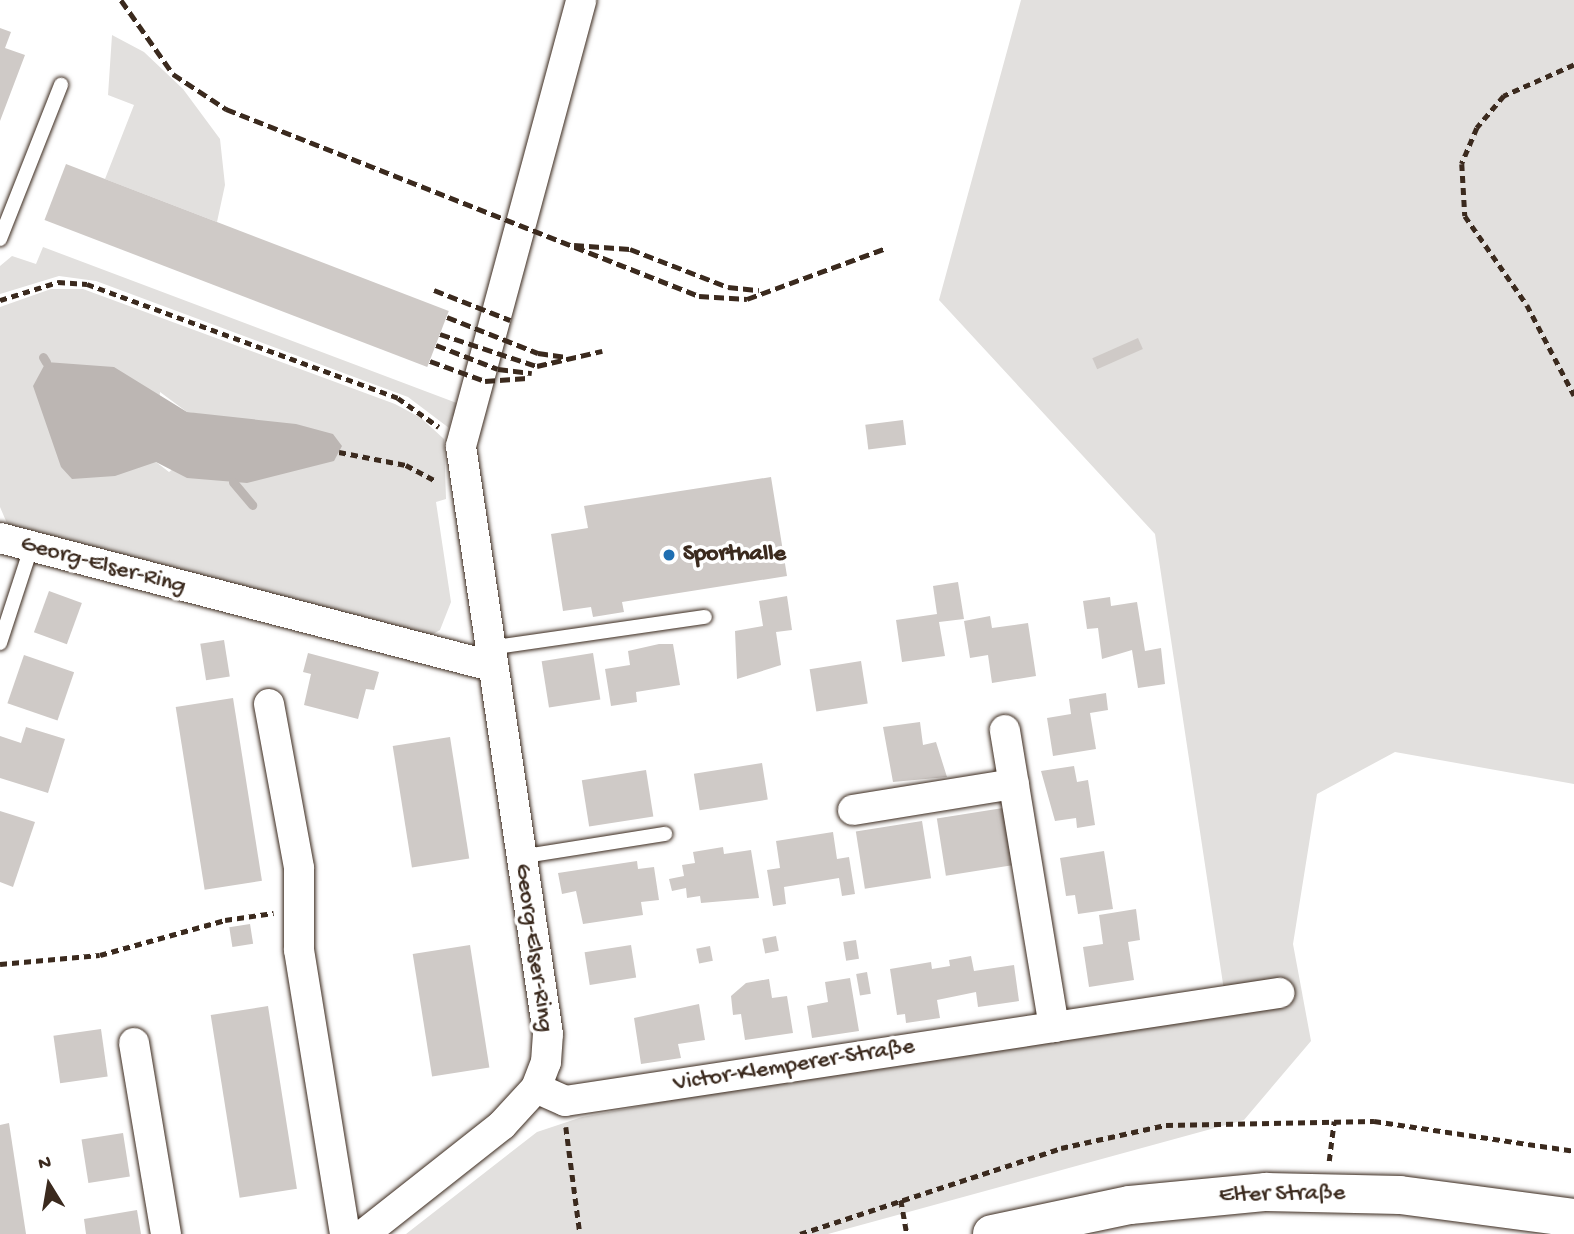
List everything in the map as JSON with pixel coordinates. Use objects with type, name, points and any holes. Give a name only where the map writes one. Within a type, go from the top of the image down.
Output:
[{"type":"main road","name":"Elter Straße","points":[[992,1234],[1130,1205],[1222,1195],[1317,1192],[1471,1202],[1574,1218]]},
{"type":"street","points":[[461,446],[581,0]]},
{"type":"street","name":"Georg-Elser-Ring","points":[[461,446],[489,657],[548,1034],[536,1088]]},
{"type":"street","name":"Georg-Elser-Ring","points":[[0,538],[31,548],[489,657]]},
{"type":"street","points":[[269,704],[299,868],[299,950],[345,1234]]},
{"type":"street","points":[[1005,730],[1055,1027]]},
{"type":"street","points":[[853,810],[1014,784]]},
{"type":"street","name":"Victor-Klemperer-Straße","points":[[565,1101],[1279,993]]},
{"type":"street","points":[[134,1043],[166,1234]]},
{"type":"street","points":[[364,1234],[502,1125],[536,1088],[565,1101]]},
{"type":"lane","points":[[0,239],[61,85]]},
{"type":"lane","points":[[0,643],[31,548]]},
{"type":"lane","points":[[489,657],[705,617]]},
{"type":"lane","points":[[519,856],[664,834]]},
{"type":"path","points":[[1574,65],[1504,96],[1477,128],[1462,164],[1465,216],[1527,305],[1574,395]]},
{"type":"path","points":[[0,300],[39,285],[87,284],[398,398],[461,446]]},
{"type":"path","points":[[339,452],[406,465],[433,476],[440,488]]},
{"type":"path","points":[[0,964],[100,954],[225,920],[299,909]]},
{"type":"path","points":[[565,1101],[580,1234]]},
{"type":"path","points":[[800,1234],[1120,1132],[1215,1121],[1335,1121],[1438,1127],[1574,1151]]},
{"type":"path","points":[[1317,1192],[1334,1150],[1335,1121]]},
{"type":"path","points":[[901,1200],[907,1234]]},
{"type":"shaded area","points":[[1021,0],[1574,0],[1574,784],[1395,752],[1317,794],[1293,944],[1311,1041],[1244,1120],[828,1234],[406,1234],[537,1132],[582,1117],[1225,997],[1155,534],[939,300]]},
{"type":"shaded area","points":[[112,35],[144,52],[183,89],[220,139],[225,185],[217,222],[105,179],[134,105],[108,95]]},
{"type":"shaded area","points":[[43,247],[462,405],[460,413],[452,416],[449,428],[408,397],[96,281],[59,276],[0,294],[0,266],[12,256],[36,264]]},
{"type":"shaded area","points":[[51,289],[83,289],[395,404],[421,418],[444,439],[446,499],[436,502],[451,602],[440,630],[426,638],[9,528],[0,507],[0,307]],"holes":[[[160,392],[187,412],[238,420],[169,472],[156,462]]]},
{"type":"shaded area","points":[[46,362],[114,367],[187,412],[296,424],[333,434],[342,446],[334,461],[247,483],[187,478],[156,462],[115,476],[72,479],[61,467],[33,386]]},
{"type":"building","points":[[0,28],[11,32],[5,48],[25,55],[0,121]]},
{"type":"building","points":[[66,164],[449,311],[427,367],[44,220]]},
{"type":"building","points":[[1138,338],[1143,349],[1097,369],[1092,358]]},
{"type":"building","points":[[903,420],[906,445],[868,449],[865,425]]},
{"type":"building","name":"Sporthalle","points":[[771,477],[787,576],[622,602],[624,612],[593,617],[591,607],[563,611],[551,534],[588,528],[584,506]]},
{"type":"building","points":[[958,582],[964,619],[939,622],[945,656],[902,662],[896,620],[937,614],[933,586]]},
{"type":"building","points":[[49,591],[82,603],[67,644],[34,632]]},
{"type":"building","points":[[787,596],[792,630],[776,632],[781,665],[737,679],[735,631],[763,626],[759,601]]},
{"type":"building","points":[[1110,597],[1111,606],[1137,602],[1145,651],[1161,648],[1165,684],[1138,688],[1132,650],[1102,659],[1098,628],[1087,629],[1083,601]]},
{"type":"building","points":[[990,616],[992,628],[1028,623],[1036,676],[992,683],[988,655],[970,658],[964,621]]},
{"type":"building","points":[[224,640],[230,677],[206,680],[200,644]]},
{"type":"building","points":[[659,644],[673,644],[680,685],[636,692],[637,702],[611,706],[605,669],[630,665],[628,651]]},
{"type":"building","points":[[308,653],[379,672],[374,690],[366,689],[358,719],[304,705],[311,674],[303,672]]},
{"type":"building","points":[[593,653],[600,699],[549,708],[542,661]]},
{"type":"building","points":[[24,655],[74,672],[58,720],[7,703]]},
{"type":"building","points":[[861,661],[868,703],[816,712],[810,669]]},
{"type":"building","points":[[1106,693],[1108,710],[1090,713],[1096,749],[1053,756],[1047,718],[1071,714],[1069,699]]},
{"type":"building","points":[[233,698],[262,881],[205,890],[176,707]]},
{"type":"building","points":[[920,722],[923,745],[936,742],[947,777],[893,782],[883,727]]},
{"type":"building","points":[[26,727],[65,739],[48,793],[0,778],[0,736],[21,743]]},
{"type":"building","points":[[450,737],[469,858],[412,868],[393,746]]},
{"type":"building","points":[[762,763],[768,800],[700,810],[694,774]]},
{"type":"building","points":[[1074,766],[1077,782],[1088,780],[1095,825],[1077,828],[1076,818],[1055,821],[1041,771]]},
{"type":"building","points":[[646,770],[653,816],[589,827],[582,780]]},
{"type":"building","points":[[1003,808],[1012,865],[946,876],[937,818]]},
{"type":"building","points":[[0,811],[35,822],[13,887],[0,882]]},
{"type":"building","points":[[922,821],[931,878],[865,889],[856,831]]},
{"type":"building","points":[[833,832],[837,859],[849,857],[855,894],[842,896],[839,878],[784,887],[786,904],[773,906],[767,870],[780,868],[776,841]]},
{"type":"building","points":[[723,847],[724,854],[751,850],[759,898],[701,903],[700,896],[687,898],[686,888],[672,891],[669,879],[684,876],[682,865],[695,863],[693,852]]},
{"type":"building","points":[[1104,851],[1113,909],[1078,914],[1075,895],[1066,896],[1060,858]]},
{"type":"building","points":[[637,861],[638,869],[654,867],[659,900],[641,902],[643,915],[583,924],[576,891],[562,894],[558,873]]},
{"type":"building","points":[[1136,909],[1140,940],[1128,942],[1134,980],[1089,987],[1083,947],[1103,944],[1099,915]]},
{"type":"building","points":[[250,924],[253,944],[232,947],[229,927]]},
{"type":"building","points":[[776,936],[779,951],[765,953],[762,939]]},
{"type":"building","points":[[856,940],[859,959],[846,961],[843,942]]},
{"type":"building","points":[[470,945],[489,1067],[432,1077],[413,954]]},
{"type":"building","points":[[631,945],[636,978],[590,985],[585,952]]},
{"type":"building","points":[[710,946],[713,961],[699,963],[696,949]]},
{"type":"building","points":[[971,956],[974,971],[1014,965],[1019,1001],[978,1007],[976,992],[937,1000],[940,1018],[906,1023],[905,1014],[897,1015],[890,969],[931,962],[932,969],[950,966],[949,960]]},
{"type":"building","points":[[867,972],[871,994],[860,996],[856,974]]},
{"type":"building","points":[[850,978],[859,1031],[812,1038],[807,1006],[828,1002],[825,982]]},
{"type":"building","points":[[769,979],[772,998],[787,996],[793,1033],[745,1040],[741,1014],[733,1015],[731,996],[746,983]]},
{"type":"building","points":[[699,1004],[705,1040],[678,1044],[681,1058],[641,1064],[634,1018]]},
{"type":"building","points":[[268,1006],[297,1189],[240,1198],[211,1015]]},
{"type":"building","points":[[101,1029],[108,1077],[60,1083],[53,1036]]},
{"type":"building","points":[[9,1123],[26,1234],[0,1234],[0,1125]]},
{"type":"building","points":[[123,1133],[130,1176],[88,1183],[82,1140]]},
{"type":"building","points":[[137,1210],[141,1234],[86,1234],[84,1219]]},
{"type":"waterway","points":[[43,357],[46,362]]},
{"type":"waterway","points":[[233,482],[252,505]]},
{"type":"railway","points":[[121,0],[173,74],[226,109],[699,296],[747,299],[886,248]]},
{"type":"railway","points":[[574,245],[630,249],[728,287],[759,290]]},
{"type":"railway","points":[[434,290],[510,320]]},
{"type":"railway","points":[[447,317],[538,353],[568,357]]},
{"type":"railway","points":[[440,334],[537,366],[602,351]]},
{"type":"railway","points":[[436,345],[498,369],[532,373]]},
{"type":"railway","points":[[430,361],[485,381],[527,378]]},
{"type":"place","name":"Sporthalle","points":[[669,555]]}]
